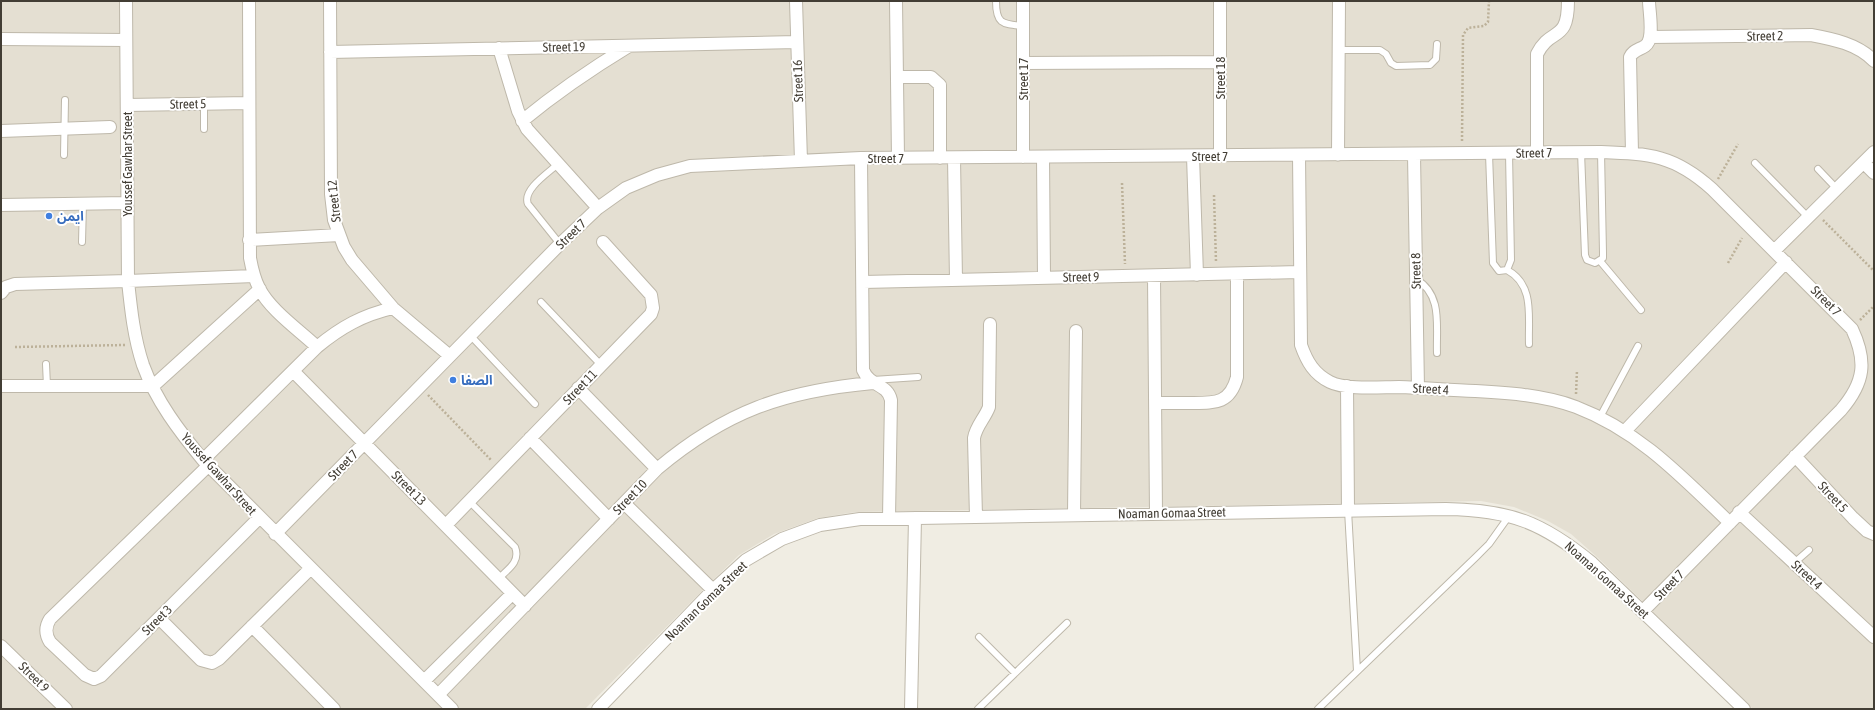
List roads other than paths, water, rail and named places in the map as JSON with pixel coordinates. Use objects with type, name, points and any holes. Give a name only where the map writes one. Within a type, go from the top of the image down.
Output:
[{"type":"street","name":"Youssef Gawhar Street","points":[[126,1],[128,282],[132,318],[138,344],[144,366],[153,386],[168,414],[206,463],[259,518],[424,681],[443,704]]},
{"type":"street","points":[[249,1],[250,258],[254,276],[260,289],[273,306],[317,347]]},
{"type":"street","name":"Street 12","points":[[330,1],[332,207],[339,235],[352,260],[393,308],[450,356]]},
{"type":"street","name":"Street 16","points":[[796,1],[801,161]]},
{"type":"street","points":[[896,1],[898,158]]},
{"type":"street","name":"Street 17","points":[[1023,1],[1024,157]]},
{"type":"street","name":"Street 18","points":[[1220,1],[1220,156]]},
{"type":"street","points":[[1338,155],[1339,1]]},
{"type":"street","points":[[1537,153],[1537,54],[1546,42],[1563,29],[1568,16],[1568,1]]},
{"type":"street","points":[[1632,154],[1630,57],[1634,51],[1647,44],[1650,37],[1648,1]]},
{"type":"street","name":"Street 2","points":[[1650,37],[1811,35],[1832,38],[1853,46],[1874,61]]},
{"type":"street","points":[[1,39],[126,40]]},
{"type":"street","name":"Street 19","points":[[330,52],[797,42]]},
{"type":"street","points":[[522,121],[556,93],[592,68],[631,45]]},
{"type":"street","points":[[499,48],[522,121],[533,137],[598,208]]},
{"type":"street","points":[[1023,63],[1220,62]]},
{"type":"street","points":[[897,77],[931,77],[940,85],[940,158]]},
{"type":"street","name":"Street 5","points":[[127,105],[249,103]]},
{"type":"street","points":[[1,131],[110,127]]},
{"type":"street","name":"Street 7","points":[[276,534],[470,335],[560,244],[598,208],[632,186],[657,175],[690,166],[861,158],[1414,155],[1601,152],[1632,154],[1670,160],[1688,169],[1712,189],[1852,328],[1859,345],[1862,362],[1860,380],[1853,396],[1643,611]]},
{"type":"street","points":[[1774,250],[1874,152]]},
{"type":"street","name":"Street 4","points":[[1299,155],[1301,345],[1307,361],[1317,374],[1331,383],[1347,386],[1418,388],[1516,394],[1545,398],[1575,406],[1600,417],[1625,431],[1664,460],[1730,522]]},
{"type":"street","name":"Street 8","points":[[1414,155],[1418,388]]},
{"type":"street","points":[[1193,156],[1197,275]]},
{"type":"street","points":[[1043,157],[1044,278]]},
{"type":"street","points":[[861,158],[863,370],[871,382],[885,388],[891,400],[889,518]]},
{"type":"street","points":[[954,158],[956,280]]},
{"type":"street","points":[[1864,162],[1874,173]]},
{"type":"street","points":[[1,204],[127,203]]},
{"type":"street","points":[[249,240],[339,235]]},
{"type":"street","name":"Street 11","points":[[446,525],[651,314],[653,301],[651,295],[603,242]]},
{"type":"street","points":[[1625,431],[1786,262]]},
{"type":"street","name":"Street 9","points":[[863,282],[1300,272]]},
{"type":"street","points":[[1156,403],[1211,403],[1220,401],[1229,395],[1237,377],[1237,274]]},
{"type":"street","points":[[1,293],[6,287],[14,284],[128,282],[254,276]]},
{"type":"street","points":[[1154,276],[1156,514]]},
{"type":"street","points":[[1,386],[153,386],[260,289]]},
{"type":"street","points":[[206,463],[317,347],[334,333],[352,322],[372,313],[393,308]]},
{"type":"street","points":[[976,516],[974,438],[977,427],[984,418],[989,407],[990,324]]},
{"type":"street","points":[[1074,515],[1076,331]]},
{"type":"street","name":"Street 13","points":[[293,371],[525,606]]},
{"type":"street","name":"Street 10","points":[[443,704],[525,606],[657,469],[696,438],[718,424],[765,403],[814,390],[871,382]]},
{"type":"street","points":[[1347,386],[1348,510]]},
{"type":"street","points":[[578,388],[657,469]]},
{"type":"street","points":[[530,438],[609,519]]},
{"type":"street","name":"Street 5","points":[[1795,456],[1853,518],[1867,531],[1874,534]]},
{"type":"street","name":"Street 3","points":[[206,463],[50,619],[46,628],[47,638],[50,642],[84,675],[94,679],[101,676],[259,518]]},
{"type":"street","points":[[624,503],[713,590]]},
{"type":"street","name":"Noaman Gomaa Street","points":[[598,709],[713,590],[746,560],[782,539],[820,525],[860,519],[889,518],[1348,510],[1478,510],[1509,516],[1540,527],[1567,543],[1592,563],[1744,709]]},
{"type":"street","name":"Street 4","points":[[1740,512],[1874,637]]},
{"type":"street","points":[[911,709],[914,518]]},
{"type":"street","points":[[159,618],[201,660],[212,663],[219,659],[310,569]]},
{"type":"street","points":[[424,681],[512,594]]},
{"type":"street","points":[[252,626],[334,709]]},
{"type":"street","name":"Street 9","points":[[1,646],[66,709]]},
{"type":"lane","points":[[996,1],[997,15],[1002,22],[1006,24],[1023,26]]},
{"type":"lane","points":[[1338,50],[1380,50],[1386,54],[1391,63],[1396,66],[1430,65],[1436,59],[1437,44]]},
{"type":"lane","points":[[64,100],[64,155]]},
{"type":"lane","points":[[204,104],[204,129]]},
{"type":"lane","points":[[1581,152],[1585,256],[1591,263],[1600,262]]},
{"type":"lane","points":[[1600,262],[1603,253],[1601,152]]},
{"type":"lane","points":[[1508,270],[1511,260],[1509,153]]},
{"type":"lane","points":[[1489,154],[1493,263],[1499,271],[1508,270],[1522,280],[1526,288],[1528,297],[1529,344]]},
{"type":"lane","points":[[1755,163],[1811,214]]},
{"type":"lane","points":[[558,164],[529,191],[526,197],[528,204],[560,244]]},
{"type":"lane","points":[[1818,169],[1837,189]]},
{"type":"lane","points":[[82,242],[83,203]]},
{"type":"lane","points":[[1600,262],[1641,310]]},
{"type":"lane","points":[[1416,279],[1430,289],[1434,297],[1436,306],[1437,353]]},
{"type":"lane","points":[[541,302],[601,365]]},
{"type":"lane","points":[[470,335],[534,404]]},
{"type":"lane","points":[[1600,417],[1638,346]]},
{"type":"lane","points":[[46,364],[47,386]]},
{"type":"lane","points":[[871,382],[918,377]]},
{"type":"lane","points":[[469,501],[515,548],[515,562],[498,579]]},
{"type":"lane","points":[[1348,510],[1357,671]]},
{"type":"lane","points":[[1318,709],[1489,544],[1509,516]]},
{"type":"lane","points":[[1794,563],[1809,550]]},
{"type":"lane","points":[[978,709],[1067,623]]},
{"type":"lane","points":[[978,637],[1015,673]]},
{"type":"place","name":"ايمن","points":[[49,216]]},
{"type":"place","name":"الصفا","points":[[453,380]]}]
